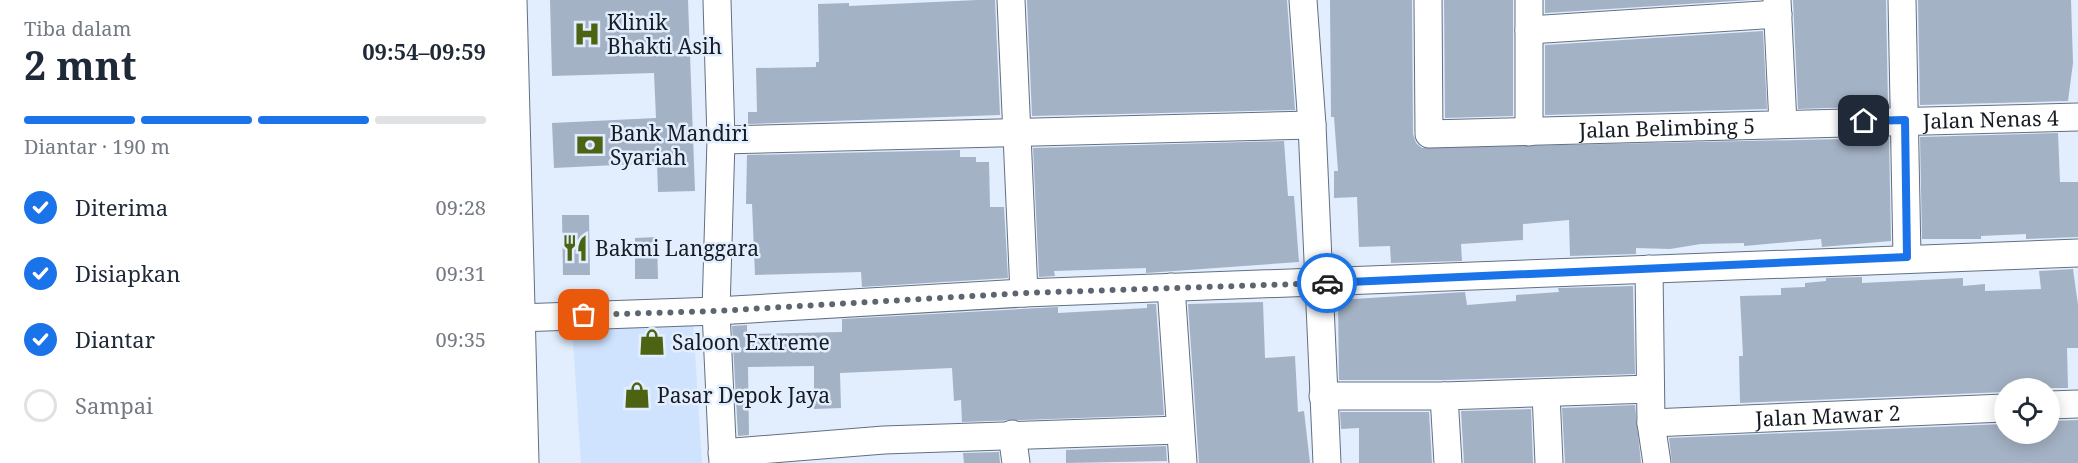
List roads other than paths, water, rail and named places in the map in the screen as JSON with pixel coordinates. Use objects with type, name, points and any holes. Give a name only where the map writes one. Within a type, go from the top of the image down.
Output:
[{"type":"highway","points":[[510,0],[516,310],[522,463]]},
{"type":"street","points":[[718,0],[721,140],[716,311],[722,458],[884,451],[1012,434],[1179,430]]},
{"type":"street","points":[[1011,0],[1019,133],[1024,293]]},
{"type":"street","points":[[1303,0],[1312,125],[1326,463]]},
{"type":"street","name":"Jalan Belimbing 5","points":[[1428,0],[1430,134],[1905,120]]},
{"type":"street","points":[[1529,0],[1529,132]]},
{"type":"street","points":[[1902,0],[1907,257]]},
{"type":"street","points":[[1529,30],[1777,7],[1784,124]]},
{"type":"street","name":"Jalan Nenas 4","points":[[1905,120],[2078,117]]},
{"type":"street","points":[[721,140],[1312,125]]},
{"type":"street","points":[[516,310],[716,311],[1024,293],[1319,284],[1907,257],[2078,252]]},
{"type":"street","points":[[1649,269],[1651,423],[1657,463]]},
{"type":"street","points":[[1171,287],[1183,463]]},
{"type":"street","points":[[1323,396],[1444,396],[1650,389]]},
{"type":"street","points":[[1546,393],[1549,463]]},
{"type":"street","points":[[1444,396],[1448,463]]},
{"type":"street","points":[[2060,405],[2078,404]]},
{"type":"street","name":"Jalan Mawar 2","points":[[1651,423],[1994,408]]},
{"type":"street","points":[[1012,434],[1016,463]]},
{"type":"place","name":"Klinik Bhakti Asih","points":[[587,34]]},
{"type":"place","name":"Bank Mandiri Syariah","points":[[590,145]]},
{"type":"place","name":"Bakmi Langgara","points":[[575,248]]},
{"type":"place","name":"Saloon Extreme","points":[[652,342]]},
{"type":"place","name":"Pasar Depok Jaya","points":[[637,395]]}]
